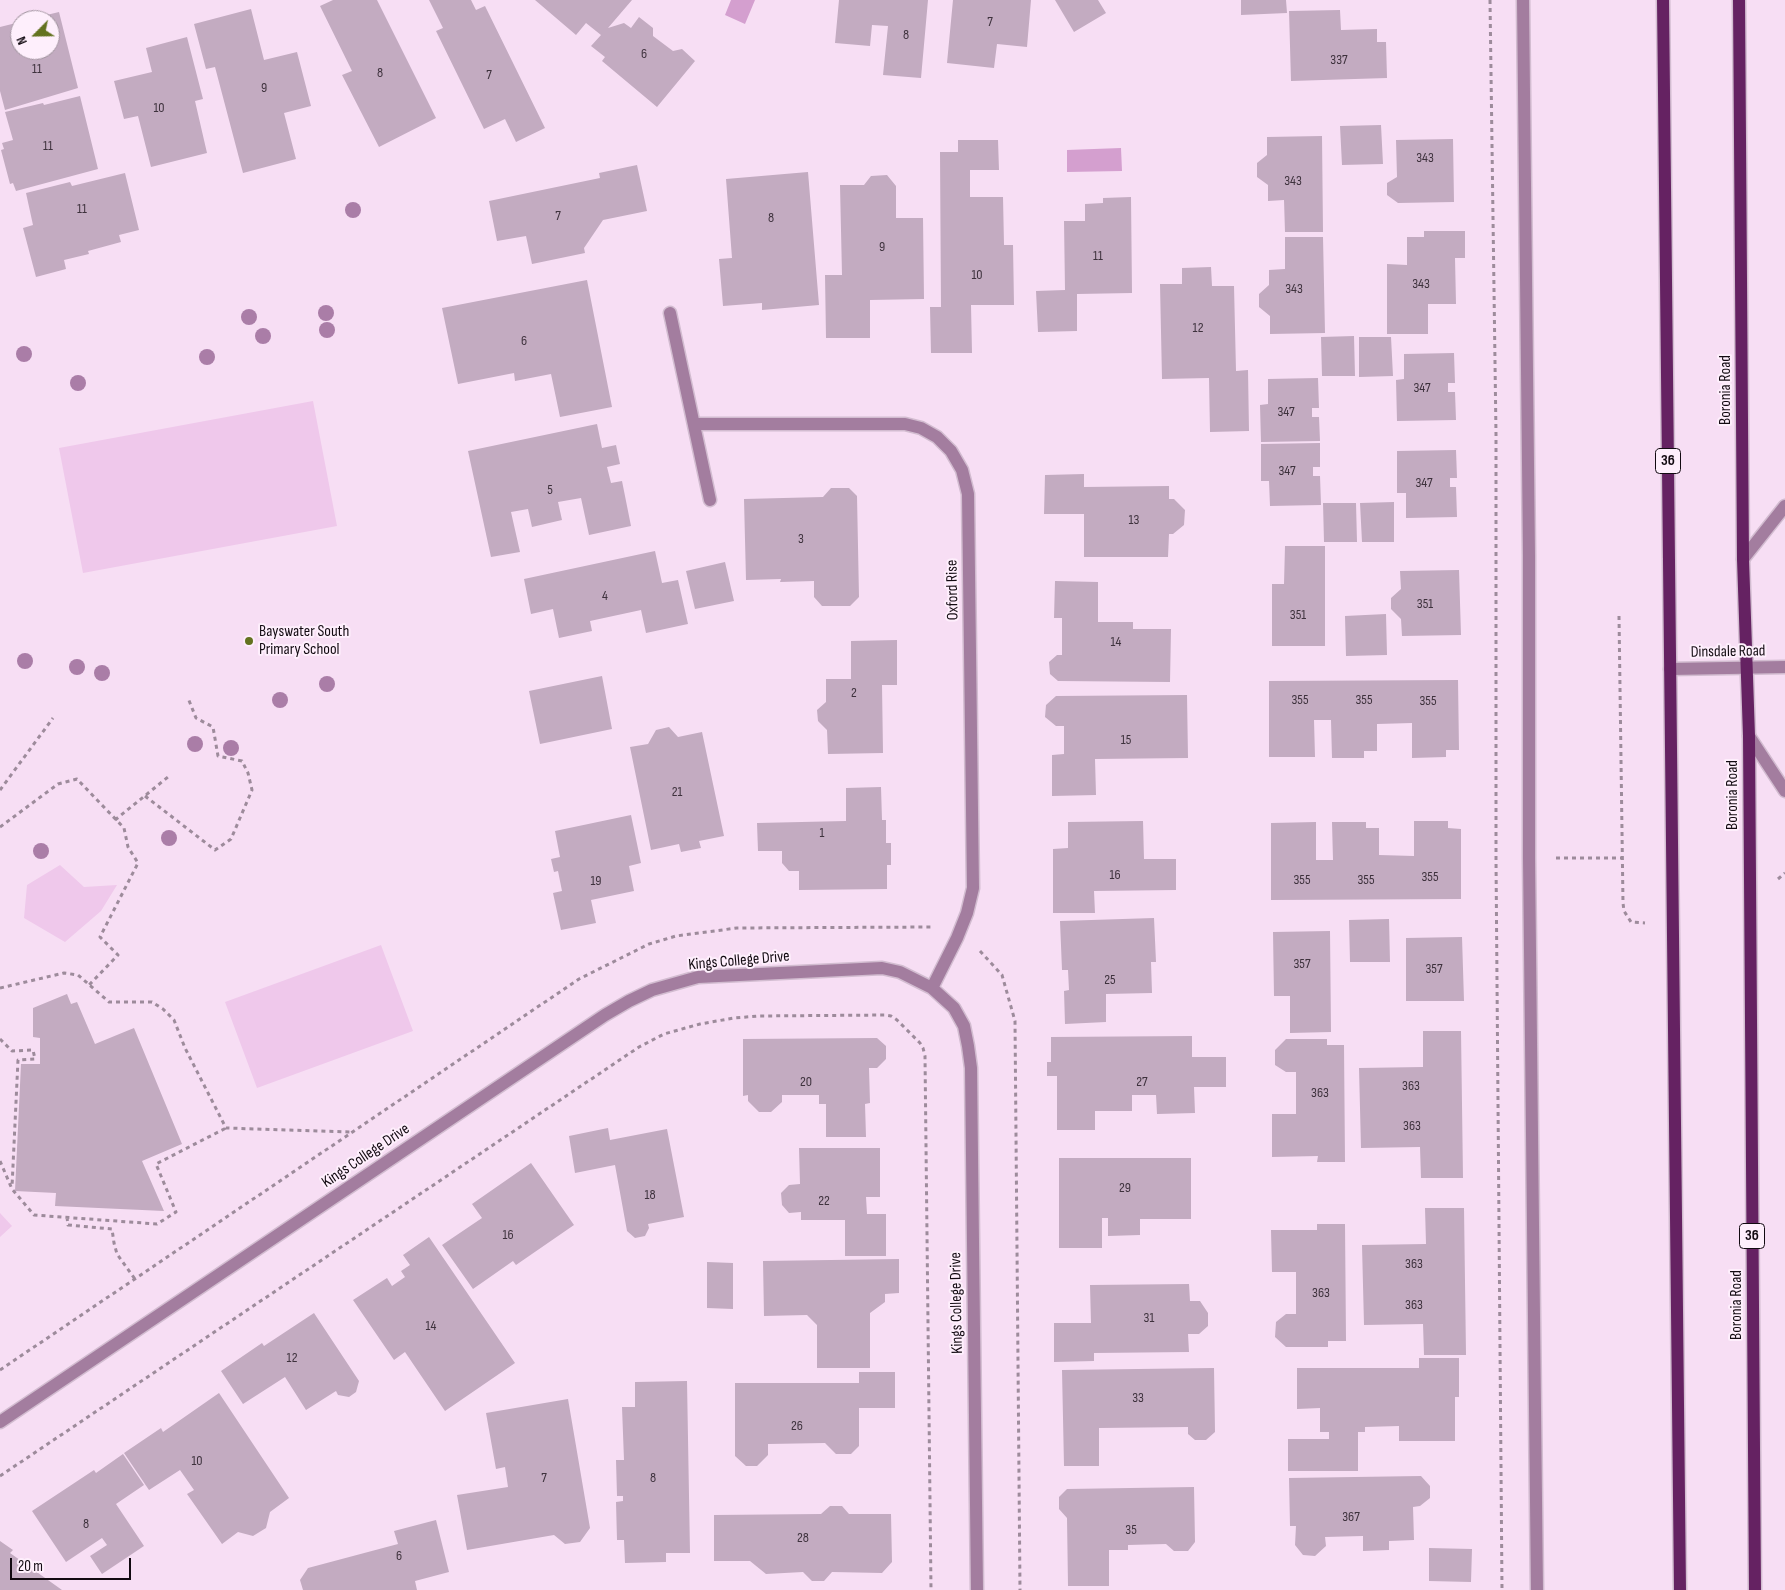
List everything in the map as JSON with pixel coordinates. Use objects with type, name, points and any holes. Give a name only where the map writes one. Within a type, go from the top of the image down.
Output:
[{"type":"main road","name":"36","points":[[1663,0],[1680,1590]]},
{"type":"main road","name":"Boronia Road","points":[[1739,0],[1743,559],[1749,736],[1756,1590]]},
{"type":"street","points":[[1523,0],[1537,1590]]},
{"type":"street","points":[[670,313],[710,500]]},
{"type":"street","name":"Oxford Rise","points":[[695,424],[905,424],[921,428],[936,437],[951,451],[962,470],[968,494],[973,888],[967,913],[957,938],[932,988]]},
{"type":"street","points":[[1743,559],[1785,506]]},
{"type":"street","name":"Dinsdale Road","points":[[1670,668],[1785,667]]},
{"type":"street","points":[[1749,736],[1785,791]]},
{"type":"street","name":"Kings College Drive","points":[[0,1422],[605,1015],[652,990],[698,977],[882,968],[900,972],[932,988],[954,1008],[964,1026],[968,1046],[971,1068],[977,1590]]},
{"type":"path","points":[[1490,0],[1496,434],[1496,859],[1502,1590]]},
{"type":"path","points":[[1619,616],[1624,911],[1631,922],[1653,923]]},
{"type":"path","points":[[144,796],[215,850],[231,839],[252,790],[248,773],[242,761],[218,756],[213,727],[196,718],[188,698]]},
{"type":"path","points":[[0,790],[53,718]]},
{"type":"path","points":[[115,820],[168,777]]},
{"type":"path","points":[[0,826],[58,784],[78,779],[124,828],[128,847],[138,863],[100,936],[118,955],[89,986]]},
{"type":"path","points":[[1547,858],[1623,858]]},
{"type":"path","points":[[980,950],[1002,976],[1016,1021],[1020,1590]]},
{"type":"path","points":[[0,988],[64,973],[78,975],[109,1002],[152,1002],[163,1009],[174,1020],[185,1048],[226,1128]]},
{"type":"path","points":[[0,1476],[639,1047],[664,1034],[726,1019],[758,1016],[885,1015],[897,1020],[920,1043],[925,1056],[931,1590]]},
{"type":"path","points":[[0,1039],[12,1051],[34,1050],[35,1060],[18,1060],[12,1189]]},
{"type":"path","points":[[0,1161],[12,1189],[34,1215],[157,1224],[176,1212],[156,1164],[226,1128],[351,1132]]},
{"type":"path","points":[[67,1218],[68,1225],[112,1228],[118,1254],[135,1279]]},
{"type":"shaded area","points":[[731,0],[755,0],[745,24],[725,15]]},
{"type":"shaded area","points":[[1121,148],[1122,171],[1067,172],[1067,150]]},
{"type":"shaded area","points":[[313,401],[337,526],[83,573],[59,448]]},
{"type":"shaded area","points":[[60,865],[84,887],[117,885],[101,911],[65,942],[24,918],[27,885]]},
{"type":"shaded area","points":[[381,945],[413,1031],[257,1088],[225,1002]]},
{"type":"shaded area","points":[[0,1213],[12,1226],[0,1237]]},
{"type":"building","points":[[333,0],[377,0],[436,118],[379,147],[342,75],[352,71],[320,6]]},
{"type":"building","points":[[429,0],[471,0],[476,10],[485,6],[545,128],[516,142],[505,119],[484,129],[436,31],[443,28]]},
{"type":"building","points":[[535,0],[632,0],[608,28],[624,23],[631,28],[639,17],[653,28],[653,36],[673,51],[682,49],[695,61],[657,107],[602,61],[605,57],[591,46],[601,35],[586,23],[576,35]]},
{"type":"building","points":[[839,0],[928,0],[921,78],[883,75],[888,26],[872,25],[870,46],[835,43]]},
{"type":"building","points":[[953,0],[1031,0],[1027,47],[997,44],[994,68],[947,63]]},
{"type":"building","points":[[1055,0],[1098,0],[1106,13],[1074,32]]},
{"type":"building","points":[[1241,0],[1286,0],[1287,13],[1241,15]]},
{"type":"building","points":[[251,9],[264,60],[297,52],[311,106],[284,113],[296,159],[243,173],[215,67],[206,69],[194,24]]},
{"type":"building","points":[[1340,10],[1341,30],[1377,29],[1377,42],[1386,42],[1387,78],[1291,81],[1289,11]]},
{"type":"building","points":[[60,16],[78,88],[5,110],[0,91],[0,27],[10,24],[10,60],[60,60]]},
{"type":"building","points":[[187,37],[203,99],[195,101],[207,153],[151,167],[138,116],[124,119],[114,81],[152,72],[146,48]]},
{"type":"building","points":[[80,96],[98,169],[16,191],[13,183],[10,184],[1,150],[4,149],[2,143],[13,140],[5,112]]},
{"type":"building","points":[[1381,125],[1383,164],[1342,165],[1340,126]]},
{"type":"building","points":[[1322,136],[1323,232],[1285,232],[1284,200],[1268,201],[1268,185],[1257,177],[1257,163],[1267,155],[1267,137]]},
{"type":"building","points":[[1453,139],[1454,202],[1398,203],[1387,195],[1387,183],[1397,177],[1396,140]]},
{"type":"building","points":[[958,140],[998,140],[999,170],[970,170],[970,197],[1003,197],[1004,245],[1013,245],[1014,305],[971,305],[972,353],[931,353],[930,307],[941,307],[940,152],[958,152]]},
{"type":"building","points":[[637,165],[647,211],[603,220],[584,248],[585,253],[532,264],[526,236],[497,241],[489,201],[600,178],[599,173]]},
{"type":"building","points":[[808,172],[819,305],[762,310],[762,303],[723,306],[719,259],[732,258],[726,179]]},
{"type":"building","points":[[125,173],[139,230],[119,235],[121,242],[88,251],[89,254],[64,260],[66,269],[36,277],[23,228],[33,225],[26,193],[70,182],[72,186]]},
{"type":"building","points":[[887,175],[896,186],[896,218],[923,218],[924,299],[870,300],[870,338],[826,338],[825,275],[842,275],[840,185],[864,185],[871,176]]},
{"type":"building","points":[[1131,197],[1132,293],[1077,294],[1077,331],[1038,332],[1036,291],[1065,290],[1064,221],[1085,221],[1085,204],[1103,203],[1103,198]]},
{"type":"building","points":[[1424,231],[1465,231],[1465,258],[1455,258],[1456,304],[1428,304],[1428,334],[1387,334],[1387,264],[1407,265],[1407,237],[1424,237]]},
{"type":"building","points":[[1285,237],[1323,237],[1325,333],[1270,334],[1270,316],[1259,307],[1259,294],[1269,285],[1269,270],[1285,269]]},
{"type":"building","points":[[1211,267],[1212,286],[1234,286],[1236,371],[1248,370],[1249,431],[1210,432],[1209,378],[1162,379],[1160,284],[1182,284],[1182,268]]},
{"type":"building","points":[[587,280],[612,407],[560,417],[551,374],[515,381],[514,373],[458,384],[442,308]]},
{"type":"building","points":[[1354,336],[1355,376],[1322,376],[1321,337]]},
{"type":"building","points":[[1359,337],[1391,337],[1393,376],[1359,377]]},
{"type":"building","points":[[1454,353],[1455,383],[1448,383],[1448,392],[1455,392],[1456,420],[1397,421],[1396,380],[1404,379],[1404,354]]},
{"type":"building","points":[[1318,378],[1319,408],[1312,408],[1312,417],[1319,417],[1320,441],[1261,442],[1260,405],[1268,404],[1268,379]]},
{"type":"building","points":[[597,424],[602,448],[616,445],[620,464],[607,467],[611,483],[622,481],[631,526],[589,535],[581,498],[558,502],[562,520],[532,527],[528,509],[511,512],[520,552],[491,557],[468,451]]},
{"type":"building","points":[[1320,443],[1320,467],[1313,467],[1313,476],[1320,476],[1321,505],[1270,506],[1269,481],[1261,481],[1261,444]]},
{"type":"building","points":[[1456,450],[1457,478],[1450,478],[1450,487],[1456,487],[1457,517],[1406,518],[1406,493],[1397,493],[1397,451]]},
{"type":"building","points":[[1084,474],[1084,487],[1169,486],[1169,499],[1174,499],[1185,510],[1184,525],[1173,534],[1169,534],[1168,557],[1084,557],[1084,514],[1044,514],[1045,475]]},
{"type":"building","points":[[831,488],[849,488],[857,496],[859,597],[850,606],[822,606],[814,597],[814,581],[780,582],[781,579],[746,580],[744,499],[823,497]]},
{"type":"building","points":[[1394,502],[1394,542],[1362,542],[1360,503]]},
{"type":"building","points":[[1323,503],[1356,503],[1357,542],[1324,542]]},
{"type":"building","points":[[1285,546],[1325,546],[1325,646],[1272,646],[1272,584],[1284,584]]},
{"type":"building","points":[[655,551],[662,583],[678,580],[688,624],[646,633],[641,610],[590,621],[592,631],[559,638],[553,609],[531,614],[524,579]]},
{"type":"building","points":[[725,562],[734,601],[695,609],[686,571]]},
{"type":"building","points":[[1459,570],[1461,635],[1402,636],[1401,619],[1391,609],[1391,598],[1401,589],[1400,571]]},
{"type":"building","points":[[1055,581],[1098,582],[1098,622],[1133,622],[1133,629],[1171,629],[1170,682],[1058,681],[1050,674],[1049,662],[1057,655],[1062,655],[1062,618],[1054,618]]},
{"type":"building","points":[[1386,614],[1387,655],[1346,656],[1345,616]]},
{"type":"building","points":[[897,640],[897,685],[882,685],[883,753],[828,754],[827,730],[818,721],[817,710],[826,702],[826,679],[851,679],[851,641]]},
{"type":"building","points":[[602,676],[612,729],[540,744],[529,691]]},
{"type":"building","points":[[1458,680],[1459,750],[1446,750],[1446,757],[1412,758],[1412,723],[1377,724],[1377,751],[1364,751],[1364,758],[1332,758],[1331,720],[1314,720],[1315,757],[1269,757],[1269,681]]},
{"type":"building","points":[[1187,695],[1188,758],[1095,759],[1096,795],[1052,796],[1052,755],[1064,754],[1064,726],[1056,726],[1045,717],[1046,705],[1056,696]]},
{"type":"building","points":[[669,727],[678,737],[702,732],[724,836],[699,841],[701,848],[681,852],[679,844],[651,850],[630,747],[648,744],[656,730]]},
{"type":"building","points":[[881,787],[882,820],[886,820],[886,843],[891,843],[891,865],[887,865],[887,889],[799,890],[799,871],[789,871],[782,863],[782,851],[758,851],[757,823],[846,821],[846,788]]},
{"type":"building","points":[[631,815],[641,863],[629,866],[634,891],[591,900],[596,923],[561,930],[553,893],[562,891],[558,871],[554,872],[551,859],[560,857],[555,831]]},
{"type":"building","points":[[1143,821],[1144,859],[1176,859],[1176,890],[1094,891],[1095,913],[1053,913],[1053,849],[1068,848],[1068,822]]},
{"type":"building","points":[[1414,821],[1448,821],[1448,828],[1461,829],[1461,899],[1271,900],[1271,823],[1316,822],[1316,860],[1333,860],[1332,822],[1366,822],[1366,828],[1379,828],[1379,855],[1414,856]]},
{"type":"building","points":[[1154,918],[1156,962],[1151,962],[1152,993],[1106,994],[1106,1022],[1065,1024],[1064,991],[1069,990],[1068,970],[1062,970],[1060,921]]},
{"type":"building","points":[[1389,919],[1390,962],[1350,962],[1349,920]]},
{"type":"building","points":[[1330,931],[1331,1032],[1290,1033],[1290,996],[1274,996],[1273,932]]},
{"type":"building","points":[[1462,937],[1464,1001],[1406,1001],[1406,938]]},
{"type":"building","points":[[67,994],[71,1004],[77,1002],[95,1044],[134,1028],[182,1144],[142,1161],[164,1211],[55,1206],[56,1193],[15,1191],[21,1064],[40,1064],[40,1038],[33,1037],[33,1008]]},
{"type":"building","points":[[1423,1031],[1461,1031],[1463,1178],[1421,1178],[1420,1147],[1361,1148],[1359,1068],[1423,1067]]},
{"type":"building","points":[[1192,1036],[1192,1057],[1226,1057],[1226,1087],[1194,1087],[1195,1113],[1157,1114],[1156,1095],[1132,1095],[1132,1111],[1095,1111],[1095,1130],[1057,1130],[1057,1076],[1047,1076],[1047,1062],[1051,1062],[1051,1037]]},
{"type":"building","points":[[877,1038],[886,1046],[886,1059],[877,1068],[869,1068],[870,1103],[865,1104],[866,1137],[826,1137],[826,1104],[819,1104],[819,1095],[782,1095],[782,1102],[771,1112],[759,1112],[748,1101],[748,1095],[743,1096],[743,1039]]},
{"type":"building","points":[[1286,1039],[1327,1039],[1327,1045],[1344,1045],[1345,1162],[1317,1162],[1318,1156],[1272,1157],[1272,1114],[1296,1114],[1296,1072],[1286,1072],[1275,1065],[1275,1050]]},
{"type":"building","points":[[608,1128],[610,1140],[667,1129],[684,1217],[648,1224],[649,1228],[645,1236],[635,1238],[627,1231],[615,1165],[575,1173],[569,1136]]},
{"type":"building","points":[[799,1148],[880,1148],[880,1197],[866,1197],[867,1214],[886,1214],[886,1256],[845,1256],[845,1220],[801,1220],[801,1212],[789,1213],[782,1205],[781,1193],[789,1185],[800,1184]]},
{"type":"building","points":[[1059,1158],[1191,1158],[1191,1219],[1140,1219],[1140,1235],[1108,1236],[1108,1218],[1102,1218],[1102,1248],[1059,1248]]},
{"type":"building","points":[[531,1163],[574,1225],[516,1265],[513,1261],[473,1289],[442,1245],[482,1218],[472,1204]]},
{"type":"building","points":[[1425,1208],[1464,1208],[1466,1355],[1424,1355],[1423,1324],[1364,1325],[1362,1245],[1426,1244]]},
{"type":"building","points":[[1317,1224],[1345,1224],[1346,1341],[1328,1341],[1328,1347],[1286,1347],[1275,1337],[1276,1322],[1286,1314],[1296,1314],[1296,1272],[1272,1272],[1271,1230],[1317,1230]]},
{"type":"building","points":[[429,1237],[515,1363],[445,1411],[405,1352],[394,1360],[353,1300],[387,1278],[392,1286],[405,1277],[401,1271],[410,1265],[403,1255]]},
{"type":"building","points":[[899,1259],[899,1293],[885,1294],[885,1302],[870,1313],[870,1368],[817,1368],[817,1325],[807,1315],[764,1316],[763,1261]]},
{"type":"building","points":[[707,1262],[733,1263],[733,1309],[707,1308]]},
{"type":"building","points":[[1189,1284],[1190,1301],[1200,1301],[1208,1313],[1208,1326],[1199,1334],[1188,1334],[1189,1352],[1094,1353],[1094,1361],[1054,1362],[1054,1323],[1091,1323],[1090,1285]]},
{"type":"building","points":[[314,1313],[359,1381],[356,1392],[349,1397],[338,1395],[336,1391],[306,1410],[285,1377],[243,1404],[221,1371],[262,1343],[264,1346]]},
{"type":"building","points":[[1419,1358],[1459,1358],[1459,1397],[1455,1397],[1455,1441],[1399,1441],[1399,1426],[1365,1427],[1365,1432],[1358,1432],[1358,1471],[1288,1471],[1288,1439],[1329,1439],[1329,1432],[1320,1432],[1320,1408],[1297,1409],[1297,1368],[1419,1368]]},
{"type":"building","points":[[1214,1368],[1215,1432],[1206,1440],[1195,1440],[1188,1434],[1188,1427],[1099,1428],[1099,1466],[1064,1466],[1062,1370]]},
{"type":"building","points":[[859,1372],[895,1372],[895,1408],[859,1408],[859,1446],[851,1454],[836,1454],[825,1443],[768,1444],[768,1455],[757,1466],[746,1466],[735,1456],[735,1383],[859,1383]]},
{"type":"building","points":[[687,1381],[690,1553],[666,1553],[666,1562],[625,1563],[624,1540],[617,1540],[616,1502],[623,1501],[623,1496],[617,1496],[616,1460],[624,1460],[622,1407],[635,1407],[635,1382]]},
{"type":"building","points":[[219,1393],[289,1498],[270,1512],[266,1528],[253,1536],[238,1532],[222,1544],[187,1494],[194,1490],[180,1470],[149,1490],[124,1453],[161,1428],[163,1432]]},
{"type":"building","points":[[568,1399],[590,1528],[580,1542],[565,1544],[554,1535],[467,1550],[457,1495],[508,1487],[505,1467],[496,1469],[486,1413]]},
{"type":"building","points":[[123,1454],[144,1485],[116,1504],[144,1546],[102,1574],[90,1556],[107,1545],[102,1538],[66,1562],[32,1511],[94,1470],[96,1473]]},
{"type":"building","points":[[1421,1476],[1430,1486],[1430,1498],[1420,1506],[1413,1507],[1414,1540],[1389,1541],[1389,1550],[1363,1551],[1363,1536],[1325,1537],[1326,1546],[1315,1556],[1303,1555],[1295,1545],[1296,1526],[1290,1526],[1289,1478]]},
{"type":"building","points":[[1194,1487],[1195,1542],[1188,1551],[1174,1551],[1166,1544],[1128,1545],[1128,1550],[1109,1550],[1109,1586],[1068,1586],[1067,1518],[1059,1509],[1059,1497],[1067,1489]]},
{"type":"building","points":[[830,1506],[842,1506],[849,1514],[891,1514],[892,1562],[882,1573],[832,1572],[824,1581],[812,1581],[803,1572],[766,1574],[750,1561],[714,1561],[714,1515],[821,1514]]},
{"type":"building","points":[[436,1520],[449,1572],[415,1581],[417,1590],[303,1590],[300,1580],[308,1568],[398,1544],[394,1531]]},
{"type":"building","points":[[0,1541],[13,1550],[10,1553],[62,1590],[0,1590]]},
{"type":"building","points":[[1429,1548],[1472,1549],[1471,1582],[1429,1581]]},
{"type":"place","name":"Bayswater South Primary School","points":[[249,641]]}]
